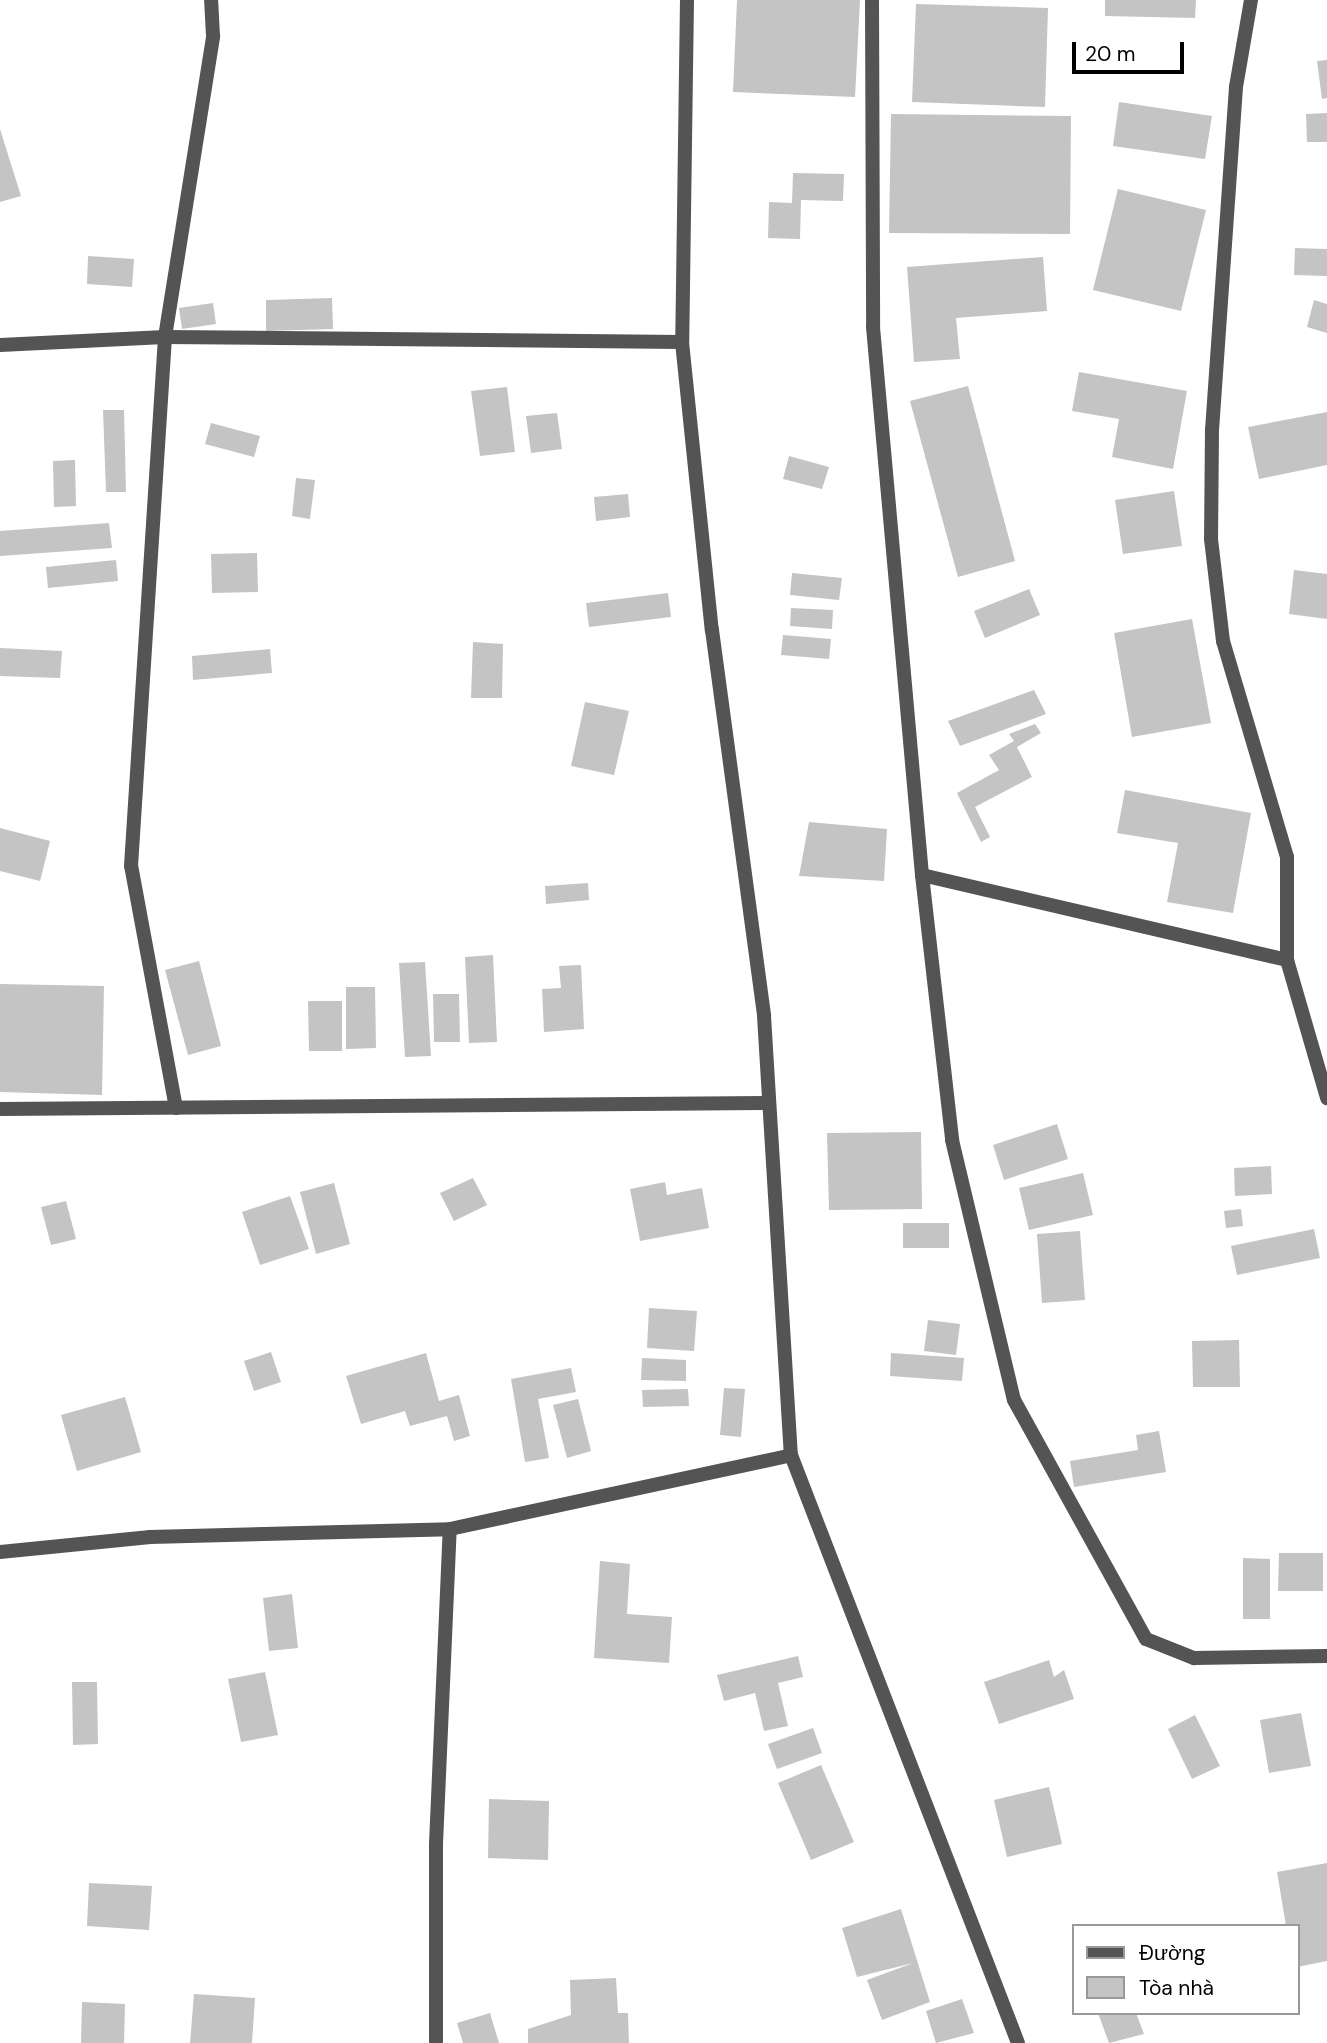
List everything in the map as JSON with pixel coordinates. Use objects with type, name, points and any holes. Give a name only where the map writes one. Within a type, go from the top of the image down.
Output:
[{"type":"street","points":[[176,1108],[131,866],[165,337],[213,36],[211,0]]},
{"type":"street","points":[[687,0],[682,342],[769,1102],[791,1455],[1018,2043]]},
{"type":"street","points":[[872,0],[873,327],[922,875],[952,1140],[1014,1400],[1146,1639],[1194,1658],[1327,1656]]},
{"type":"street","points":[[1251,0],[1235,101],[1212,429],[1211,539],[1223,641],[1287,857],[1287,960],[1327,1098]]},
{"type":"street","points":[[0,345],[165,337],[682,342]]},
{"type":"street","points":[[922,875],[1287,960]]},
{"type":"street","points":[[0,1109],[769,1102]]},
{"type":"street","points":[[0,1552],[150,1537],[450,1529],[791,1455]]},
{"type":"street","points":[[436,2043],[436,1844],[450,1529]]},
{"type":"building","points":[[737,0],[860,0],[855,97],[733,92]]},
{"type":"building","points":[[1105,0],[1196,0],[1195,18],[1105,16]]},
{"type":"building","points":[[916,4],[1048,8],[1045,107],[912,102]]},
{"type":"building","points":[[1327,60],[1327,98],[1322,99],[1317,61]]},
{"type":"building","points":[[1119,102],[1212,116],[1205,159],[1113,146]]},
{"type":"building","points":[[1327,113],[1327,142],[1307,142],[1306,114]]},
{"type":"building","points":[[891,114],[1071,116],[1070,234],[889,233]]},
{"type":"building","points":[[0,129],[21,196],[0,202]]},
{"type":"building","points":[[793,173],[844,174],[843,201],[801,200],[800,239],[768,238],[769,202],[792,203]]},
{"type":"building","points":[[1118,189],[1206,210],[1181,311],[1093,290]]},
{"type":"building","points":[[1295,248],[1327,249],[1327,276],[1294,275]]},
{"type":"building","points":[[88,256],[134,259],[132,287],[87,284]]},
{"type":"building","points":[[1043,257],[1047,311],[956,318],[960,359],[914,362],[907,267]]},
{"type":"building","points":[[332,298],[333,329],[266,331],[266,300]]},
{"type":"building","points":[[1314,300],[1327,304],[1327,333],[1307,327]]},
{"type":"building","points":[[213,303],[216,324],[182,329],[179,308]]},
{"type":"building","points":[[1079,372],[1187,391],[1173,469],[1112,457],[1119,419],[1072,411]]},
{"type":"building","points":[[968,386],[1015,561],[958,577],[910,401]]},
{"type":"building","points":[[507,387],[515,452],[480,456],[471,391]]},
{"type":"building","points":[[103,410],[124,410],[126,492],[106,492]]},
{"type":"building","points":[[1327,412],[1327,465],[1259,479],[1248,427]]},
{"type":"building","points":[[557,413],[562,449],[531,453],[526,416]]},
{"type":"building","points":[[211,423],[260,436],[254,457],[205,444]]},
{"type":"building","points":[[789,456],[829,467],[822,489],[783,479]]},
{"type":"building","points":[[75,460],[76,506],[54,507],[53,461]]},
{"type":"building","points":[[296,478],[315,480],[310,519],[292,516]]},
{"type":"building","points":[[1174,491],[1182,546],[1123,554],[1115,500]]},
{"type":"building","points":[[628,494],[630,517],[596,521],[594,497]]},
{"type":"building","points":[[109,523],[112,548],[0,556],[0,531]]},
{"type":"building","points":[[257,553],[258,592],[212,593],[211,554]]},
{"type":"building","points":[[116,560],[118,581],[48,588],[46,567]]},
{"type":"building","points":[[1294,570],[1327,574],[1327,619],[1289,614]]},
{"type":"building","points":[[792,573],[842,578],[839,600],[790,595]]},
{"type":"building","points":[[1029,589],[1040,615],[985,638],[974,611]]},
{"type":"building","points":[[668,593],[671,617],[589,627],[586,603]]},
{"type":"building","points":[[791,608],[833,610],[832,629],[790,626]]},
{"type":"building","points":[[1192,619],[1211,723],[1132,737],[1114,633]]},
{"type":"building","points":[[783,635],[831,639],[829,659],[781,655]]},
{"type":"building","points":[[473,642],[503,644],[502,698],[471,698]]},
{"type":"building","points":[[0,648],[62,651],[60,678],[0,676]]},
{"type":"building","points":[[270,649],[272,673],[193,680],[192,656]]},
{"type":"building","points":[[1034,690],[1046,714],[960,746],[948,721]]},
{"type":"building","points":[[585,702],[629,711],[614,775],[571,766]]},
{"type":"building","points":[[1035,724],[1041,733],[1017,747],[1032,777],[975,807],[990,837],[981,842],[957,793],[999,770],[989,755],[1014,741],[1009,734]]},
{"type":"building","points":[[1125,790],[1251,813],[1233,913],[1167,902],[1178,843],[1117,833]]},
{"type":"building","points":[[809,822],[887,829],[884,881],[799,876]]},
{"type":"building","points":[[0,828],[50,841],[40,881],[0,871]]},
{"type":"building","points":[[588,883],[589,900],[546,904],[545,886]]},
{"type":"building","points":[[493,955],[497,1042],[469,1043],[465,957]]},
{"type":"building","points":[[199,961],[221,1046],[188,1055],[165,970]]},
{"type":"building","points":[[425,962],[431,1056],[405,1057],[399,963]]},
{"type":"building","points":[[581,965],[584,1029],[544,1032],[542,989],[561,988],[559,966]]},
{"type":"building","points":[[0,984],[104,986],[102,1095],[0,1092]]},
{"type":"building","points":[[346,987],[375,987],[376,1048],[346,1049]]},
{"type":"building","points":[[433,994],[459,994],[460,1042],[434,1042]]},
{"type":"building","points":[[308,1001],[342,1001],[342,1051],[309,1051]]},
{"type":"building","points":[[1057,1124],[1068,1159],[1004,1180],[993,1145]]},
{"type":"building","points":[[921,1132],[922,1209],[829,1210],[827,1133]]},
{"type":"building","points":[[1271,1166],[1272,1194],[1235,1196],[1234,1168]]},
{"type":"building","points":[[1083,1173],[1093,1215],[1029,1230],[1019,1188]]},
{"type":"building","points":[[473,1178],[487,1205],[454,1221],[440,1193]]},
{"type":"building","points":[[665,1182],[667,1195],[702,1188],[709,1228],[640,1241],[630,1189]]},
{"type":"building","points":[[334,1183],[350,1244],[316,1254],[300,1192]]},
{"type":"building","points":[[290,1196],[309,1249],[260,1265],[242,1212]]},
{"type":"building","points":[[66,1201],[76,1239],[51,1245],[41,1207]]},
{"type":"building","points":[[1241,1209],[1243,1226],[1226,1228],[1224,1211]]},
{"type":"building","points":[[903,1223],[949,1223],[949,1248],[903,1248]]},
{"type":"building","points":[[1314,1229],[1320,1258],[1237,1275],[1231,1246]]},
{"type":"building","points":[[1080,1231],[1085,1300],[1042,1303],[1037,1234]]},
{"type":"building","points":[[649,1308],[697,1311],[694,1351],[647,1348]]},
{"type":"building","points":[[928,1320],[960,1324],[956,1355],[924,1351]]},
{"type":"building","points":[[1239,1340],[1240,1387],[1193,1387],[1192,1341]]},
{"type":"building","points":[[271,1352],[281,1382],[254,1391],[244,1361]]},
{"type":"building","points":[[426,1353],[439,1401],[459,1395],[470,1436],[454,1441],[447,1416],[410,1426],[405,1411],[361,1424],[346,1376]]},
{"type":"building","points":[[891,1353],[964,1358],[962,1381],[890,1376]]},
{"type":"building","points":[[642,1358],[686,1360],[686,1381],[641,1380]]},
{"type":"building","points":[[571,1368],[576,1392],[538,1399],[549,1458],[525,1462],[511,1379]]},
{"type":"building","points":[[724,1388],[745,1389],[741,1437],[720,1435]]},
{"type":"building","points":[[688,1389],[689,1406],[643,1407],[642,1390]]},
{"type":"building","points":[[125,1397],[141,1452],[77,1471],[61,1415]]},
{"type":"building","points":[[578,1399],[591,1451],[567,1458],[553,1405]]},
{"type":"building","points":[[1159,1431],[1166,1472],[1074,1487],[1070,1461],[1138,1450],[1136,1435]]},
{"type":"building","points":[[1279,1553],[1323,1553],[1323,1591],[1278,1591]]},
{"type":"building","points":[[1243,1558],[1270,1559],[1270,1619],[1243,1619]]},
{"type":"building","points":[[600,1561],[630,1564],[627,1614],[672,1617],[669,1663],[594,1658]]},
{"type":"building","points":[[292,1594],[298,1648],[269,1651],[263,1598]]},
{"type":"building","points":[[798,1656],[803,1677],[778,1683],[788,1726],[764,1731],[755,1693],[724,1701],[717,1675]]},
{"type":"building","points":[[1049,1660],[1054,1677],[1064,1670],[1074,1699],[999,1724],[984,1682]]},
{"type":"building","points":[[265,1672],[278,1735],[241,1742],[228,1679]]},
{"type":"building","points":[[72,1682],[97,1682],[98,1744],[73,1745]]},
{"type":"building","points":[[1301,1713],[1311,1766],[1269,1773],[1260,1720]]},
{"type":"building","points":[[1195,1715],[1220,1766],[1192,1779],[1168,1729]]},
{"type":"building","points":[[813,1728],[822,1753],[777,1769],[768,1744]]},
{"type":"building","points":[[821,1765],[854,1842],[811,1860],[778,1783]]},
{"type":"building","points":[[1049,1787],[1062,1844],[1007,1857],[994,1800]]},
{"type":"building","points":[[489,1799],[549,1801],[548,1860],[488,1858]]},
{"type":"building","points":[[1327,1863],[1327,1961],[1299,1967],[1299,1924],[1286,1924],[1277,1872]]},
{"type":"building","points":[[89,1883],[152,1886],[149,1930],[87,1926]]},
{"type":"building","points":[[901,1909],[930,2002],[882,2020],[867,1980],[913,1963],[857,1977],[842,1928]]},
{"type":"building","points":[[616,1978],[618,2013],[628,2013],[629,2043],[528,2043],[528,2029],[571,2015],[570,1980]]},
{"type":"building","points":[[194,1994],[255,1998],[252,2043],[190,2043]]},
{"type":"building","points":[[962,1999],[974,2033],[936,2043],[926,2011]]},
{"type":"building","points":[[82,2002],[125,2004],[124,2043],[81,2043]]},
{"type":"building","points":[[490,2013],[499,2043],[463,2043],[457,2023]]},
{"type":"building","points":[[1099,2015],[1137,2015],[1144,2034],[1109,2043]]}]
